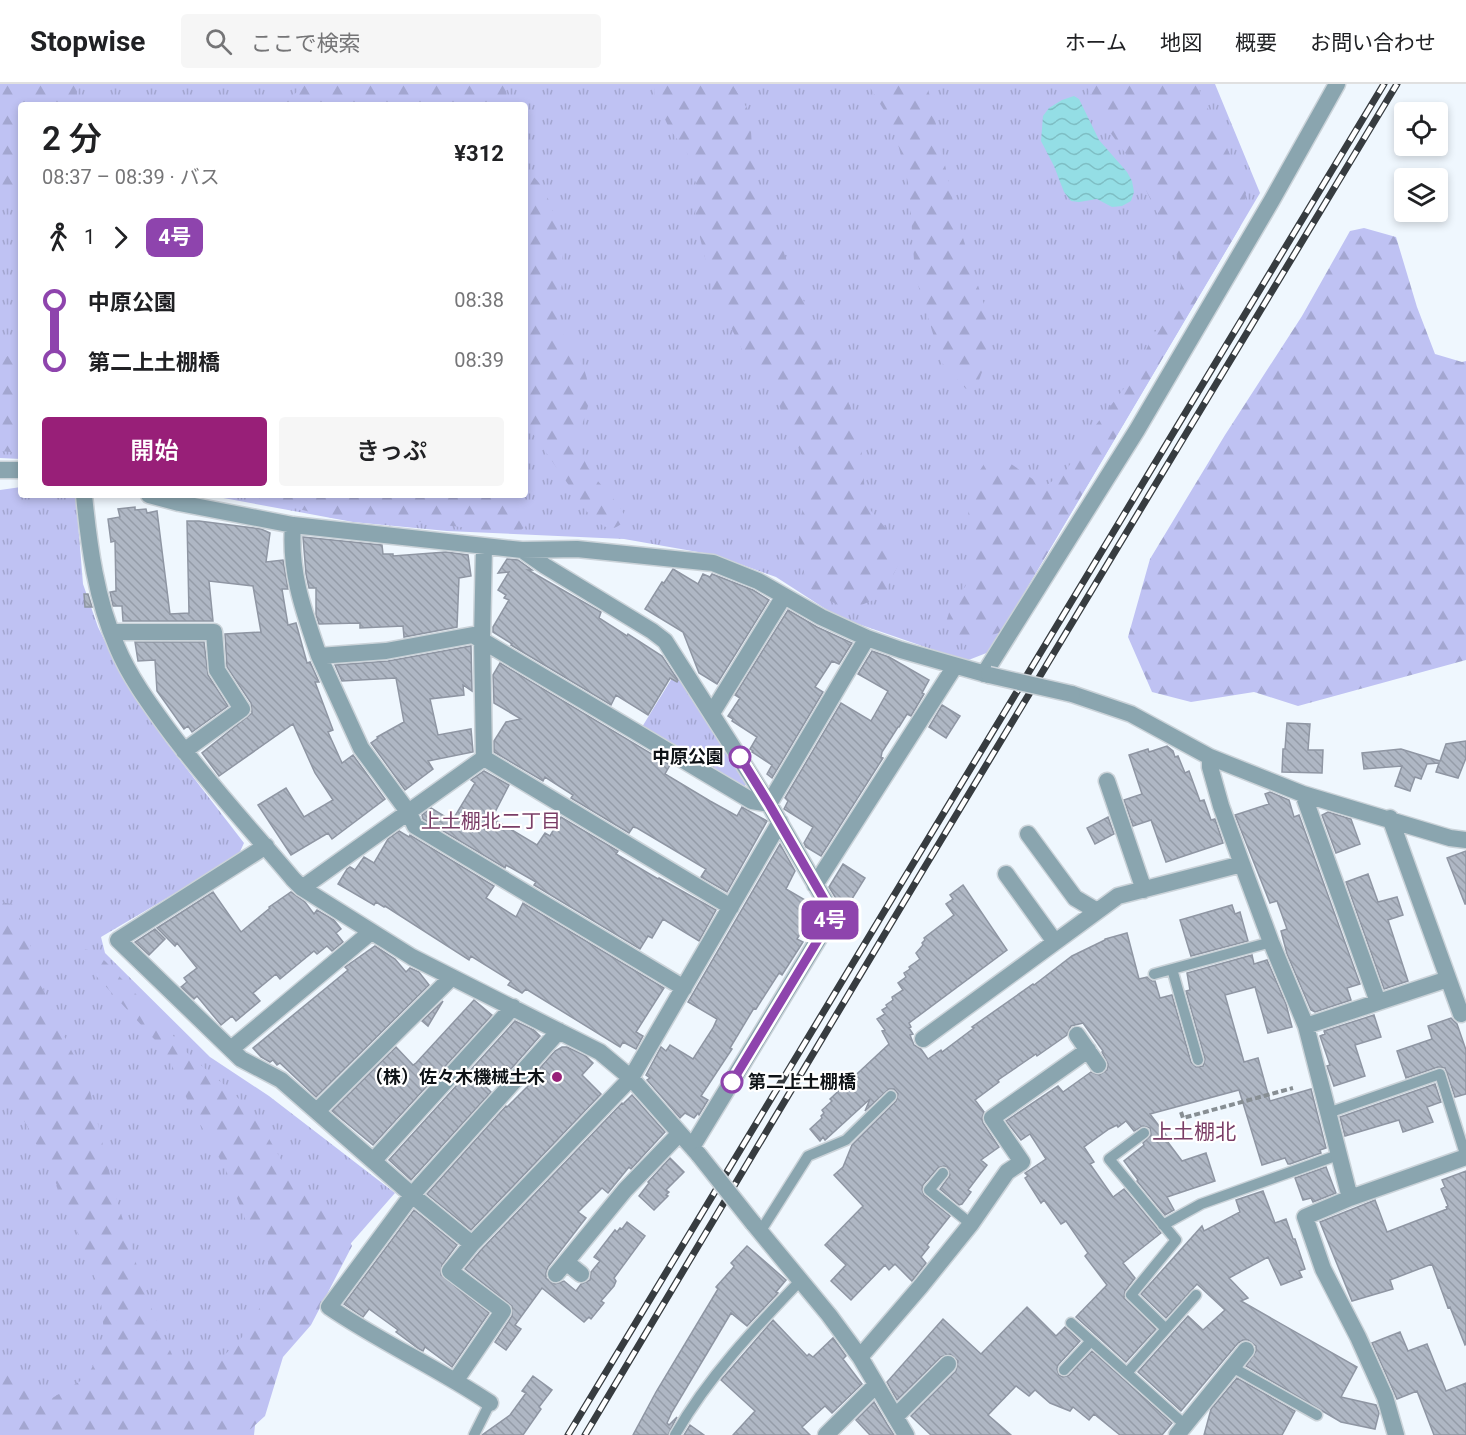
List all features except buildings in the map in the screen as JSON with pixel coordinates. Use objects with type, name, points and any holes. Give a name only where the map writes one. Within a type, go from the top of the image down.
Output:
[{"type":"street","points":[[986,675],[1137,430],[1338,84]]},
{"type":"street","points":[[0,470],[18,470]]},
{"type":"street","points":[[84,498],[87,533],[97,584],[116,646],[135,682],[184,751],[302,888],[371,932],[451,978],[600,1052],[631,1078],[696,1151],[829,1315],[860,1357],[906,1435]]},
{"type":"street","points":[[160,498],[293,525],[522,550],[577,549],[713,563],[758,581],[821,617],[867,638],[986,675],[1072,694],[1131,714],[1210,757],[1304,794],[1390,818],[1450,838],[1466,840]]},
{"type":"street","points":[[293,525],[294,573],[299,597],[320,656],[361,748],[409,813],[415,826],[684,988]]},
{"type":"street","points":[[484,546],[482,639],[484,758]]},
{"type":"street","points":[[522,550],[665,641],[769,804],[833,915],[696,1151]]},
{"type":"street","points":[[711,713],[784,596]]},
{"type":"street","points":[[111,632],[214,632],[217,670],[242,709],[184,751]]},
{"type":"street","points":[[320,656],[386,651],[473,635],[752,801],[769,804]]},
{"type":"street","points":[[769,804],[867,638]]},
{"type":"street","points":[[815,885],[955,666]]},
{"type":"street","points":[[1210,757],[1210,767],[1221,806],[1271,942],[1306,1026],[1350,1198]]},
{"type":"street","points":[[302,888],[484,758]]},
{"type":"street","points":[[484,758],[731,907]]},
{"type":"street","points":[[1107,781],[1144,890]]},
{"type":"street","points":[[1304,794],[1377,1002]]},
{"type":"street","points":[[1390,818],[1461,1014]]},
{"type":"street","points":[[456,1380],[503,1311],[450,1271],[472,1244],[631,1078],[780,822]]},
{"type":"street","points":[[1028,834],[1075,898],[1097,911]]},
{"type":"street","points":[[266,846],[118,940],[241,1059],[280,1080],[472,1244]]},
{"type":"street","points":[[923,1039],[1118,896],[1242,864]]},
{"type":"street","points":[[1006,874],[1055,942]]},
{"type":"street","points":[[231,1049],[371,932]]},
{"type":"street","points":[[317,1111],[451,978]]},
{"type":"street","points":[[1306,1026],[1448,979]]},
{"type":"street","points":[[374,1160],[513,1007]]},
{"type":"street","points":[[490,1403],[456,1380],[354,1324],[329,1307],[412,1195],[559,1031]]},
{"type":"street","points":[[1077,1035],[1098,1065]]},
{"type":"street","points":[[860,1357],[971,1224],[1007,1172],[1022,1162],[992,1118],[1088,1050]]},
{"type":"street","points":[[581,1274],[561,1268],[625,1190],[679,1134]]},
{"type":"street","points":[[1396,1435],[1385,1397],[1358,1337],[1323,1269],[1305,1217],[1350,1198],[1466,1157]]},
{"type":"street","points":[[1181,1430],[1246,1350]]},
{"type":"street","points":[[895,1417],[948,1364]]},
{"type":"street","points":[[826,1435],[876,1385]]},
{"type":"lane","points":[[1154,974],[1271,942]]},
{"type":"lane","points":[[1172,969],[1198,1060]]},
{"type":"lane","points":[[1328,1113],[1440,1074],[1466,1157]]},
{"type":"lane","points":[[757,1227],[807,1156],[846,1140],[891,1096]]},
{"type":"lane","points":[[1144,1133],[1109,1159],[1176,1240],[1131,1295],[1165,1328]]},
{"type":"lane","points":[[1163,1225],[1201,1204],[1338,1155]]},
{"type":"lane","points":[[943,1173],[929,1190],[971,1224]]},
{"type":"lane","points":[[675,1435],[684,1419],[737,1347],[800,1281]]},
{"type":"lane","points":[[1127,1373],[1196,1295]]},
{"type":"lane","points":[[1071,1323],[1127,1373],[1181,1430]]},
{"type":"lane","points":[[1064,1370],[1091,1341]]},
{"type":"lane","points":[[1232,1367],[1317,1415]]},
{"type":"lane","points":[[474,1435],[490,1403]]},
{"type":"path","points":[[1181,1112],[1183,1118],[1293,1088]]},
{"type":"green space","points":[[0,84],[1215,84],[1260,193],[989,652],[966,661],[838,617],[776,577],[715,555],[624,539],[447,531],[353,522],[223,498],[528,498],[528,102],[18,102],[18,459],[0,458]]},
{"type":"green space","points":[[0,84],[81,84],[72,102],[18,102],[18,189],[0,211]]},
{"type":"green space","points":[[306,84],[506,84],[507,102],[285,102]]},
{"type":"green space","points":[[654,84],[732,84],[750,113],[757,181],[768,202],[785,256],[814,326],[840,380],[860,433],[866,505],[889,532],[899,563],[883,596],[847,611],[808,587],[798,549],[801,517],[809,479],[802,455],[773,390],[745,356],[713,291],[695,217],[697,187],[687,153],[669,128],[655,97]]},
{"type":"green space","points":[[868,84],[927,84],[957,219],[988,317],[987,359],[979,380],[966,389],[942,363],[915,275],[909,186],[893,125]]},
{"type":"green space","points":[[1086,84],[1199,84],[1200,94],[1220,131],[1246,193],[1240,227],[1001,632],[975,641],[955,638],[946,622],[952,604],[965,587],[974,566],[968,517],[971,484],[986,461],[1004,459],[1044,487],[1065,472],[1095,426],[1132,378],[1155,332],[1182,297],[1178,257],[1134,165],[1101,120]]},
{"type":"green space","points":[[528,171],[545,192],[554,214],[563,264],[559,324],[562,333],[580,359],[589,390],[588,406],[580,435],[581,451],[590,470],[616,502],[626,519],[611,528],[597,522],[588,513],[528,426]]},
{"type":"green space","points":[[1364,228],[1396,237],[1417,307],[1435,354],[1462,362],[1466,361],[1466,660],[1298,706],[1254,692],[1191,702],[1152,692],[1128,637],[1150,559],[1225,435],[1302,316],[1350,231]]},
{"type":"green space","points":[[18,347],[18,453],[0,451],[0,362]]},
{"type":"green space","points":[[18,487],[18,498],[76,498],[83,584],[98,627],[118,668],[166,742],[244,843],[238,856],[101,937],[105,953],[210,1057],[269,1096],[395,1193],[310,1290],[258,1397],[254,1435],[0,1435],[0,490]]},
{"type":"green space","points":[[259,498],[498,498],[518,511],[526,526],[520,531],[491,531],[414,521],[332,518]]},
{"type":"green space","name":"中原公園","points":[[677,670],[748,782],[742,788],[642,727]]},
{"type":"green space","points":[[0,902],[12,904],[27,931],[37,975],[88,1083],[113,1187],[146,1296],[174,1359],[218,1362],[245,1334],[267,1295],[268,1262],[247,1224],[226,1170],[190,1106],[166,1052],[87,966],[81,955],[83,949],[94,951],[106,962],[189,1055],[256,1116],[283,1163],[305,1193],[344,1229],[352,1246],[311,1325],[283,1357],[265,1416],[244,1435],[16,1435],[0,1427],[0,1351],[17,1384],[49,1400],[87,1377],[105,1343],[100,1292],[67,1205],[27,1126],[0,1080]]},
{"type":"water","points":[[1074,96],[1079,99],[1099,140],[1132,181],[1134,192],[1131,201],[1122,206],[1112,207],[1097,199],[1071,201],[1064,192],[1041,141],[1043,116],[1049,108]]},
{"type":"railway","points":[[568,1435],[1384,84]]},
{"type":"railway","points":[[585,1435],[1397,84]]},
{"type":"bus line","name":"4号","points":[[732,1082],[833,915],[740,757]]},
{"type":"place","name":"中原公園","points":[[740,757]]},
{"type":"place","name":"（株）佐々木機械土木","points":[[557,1077]]},
{"type":"place","name":"第二上土棚橋","points":[[732,1082]]},
{"type":"district","name":"上土棚北二丁目","points":[[491,821]]},
{"type":"district","name":"上土棚北","points":[[1194,1132]]}]
